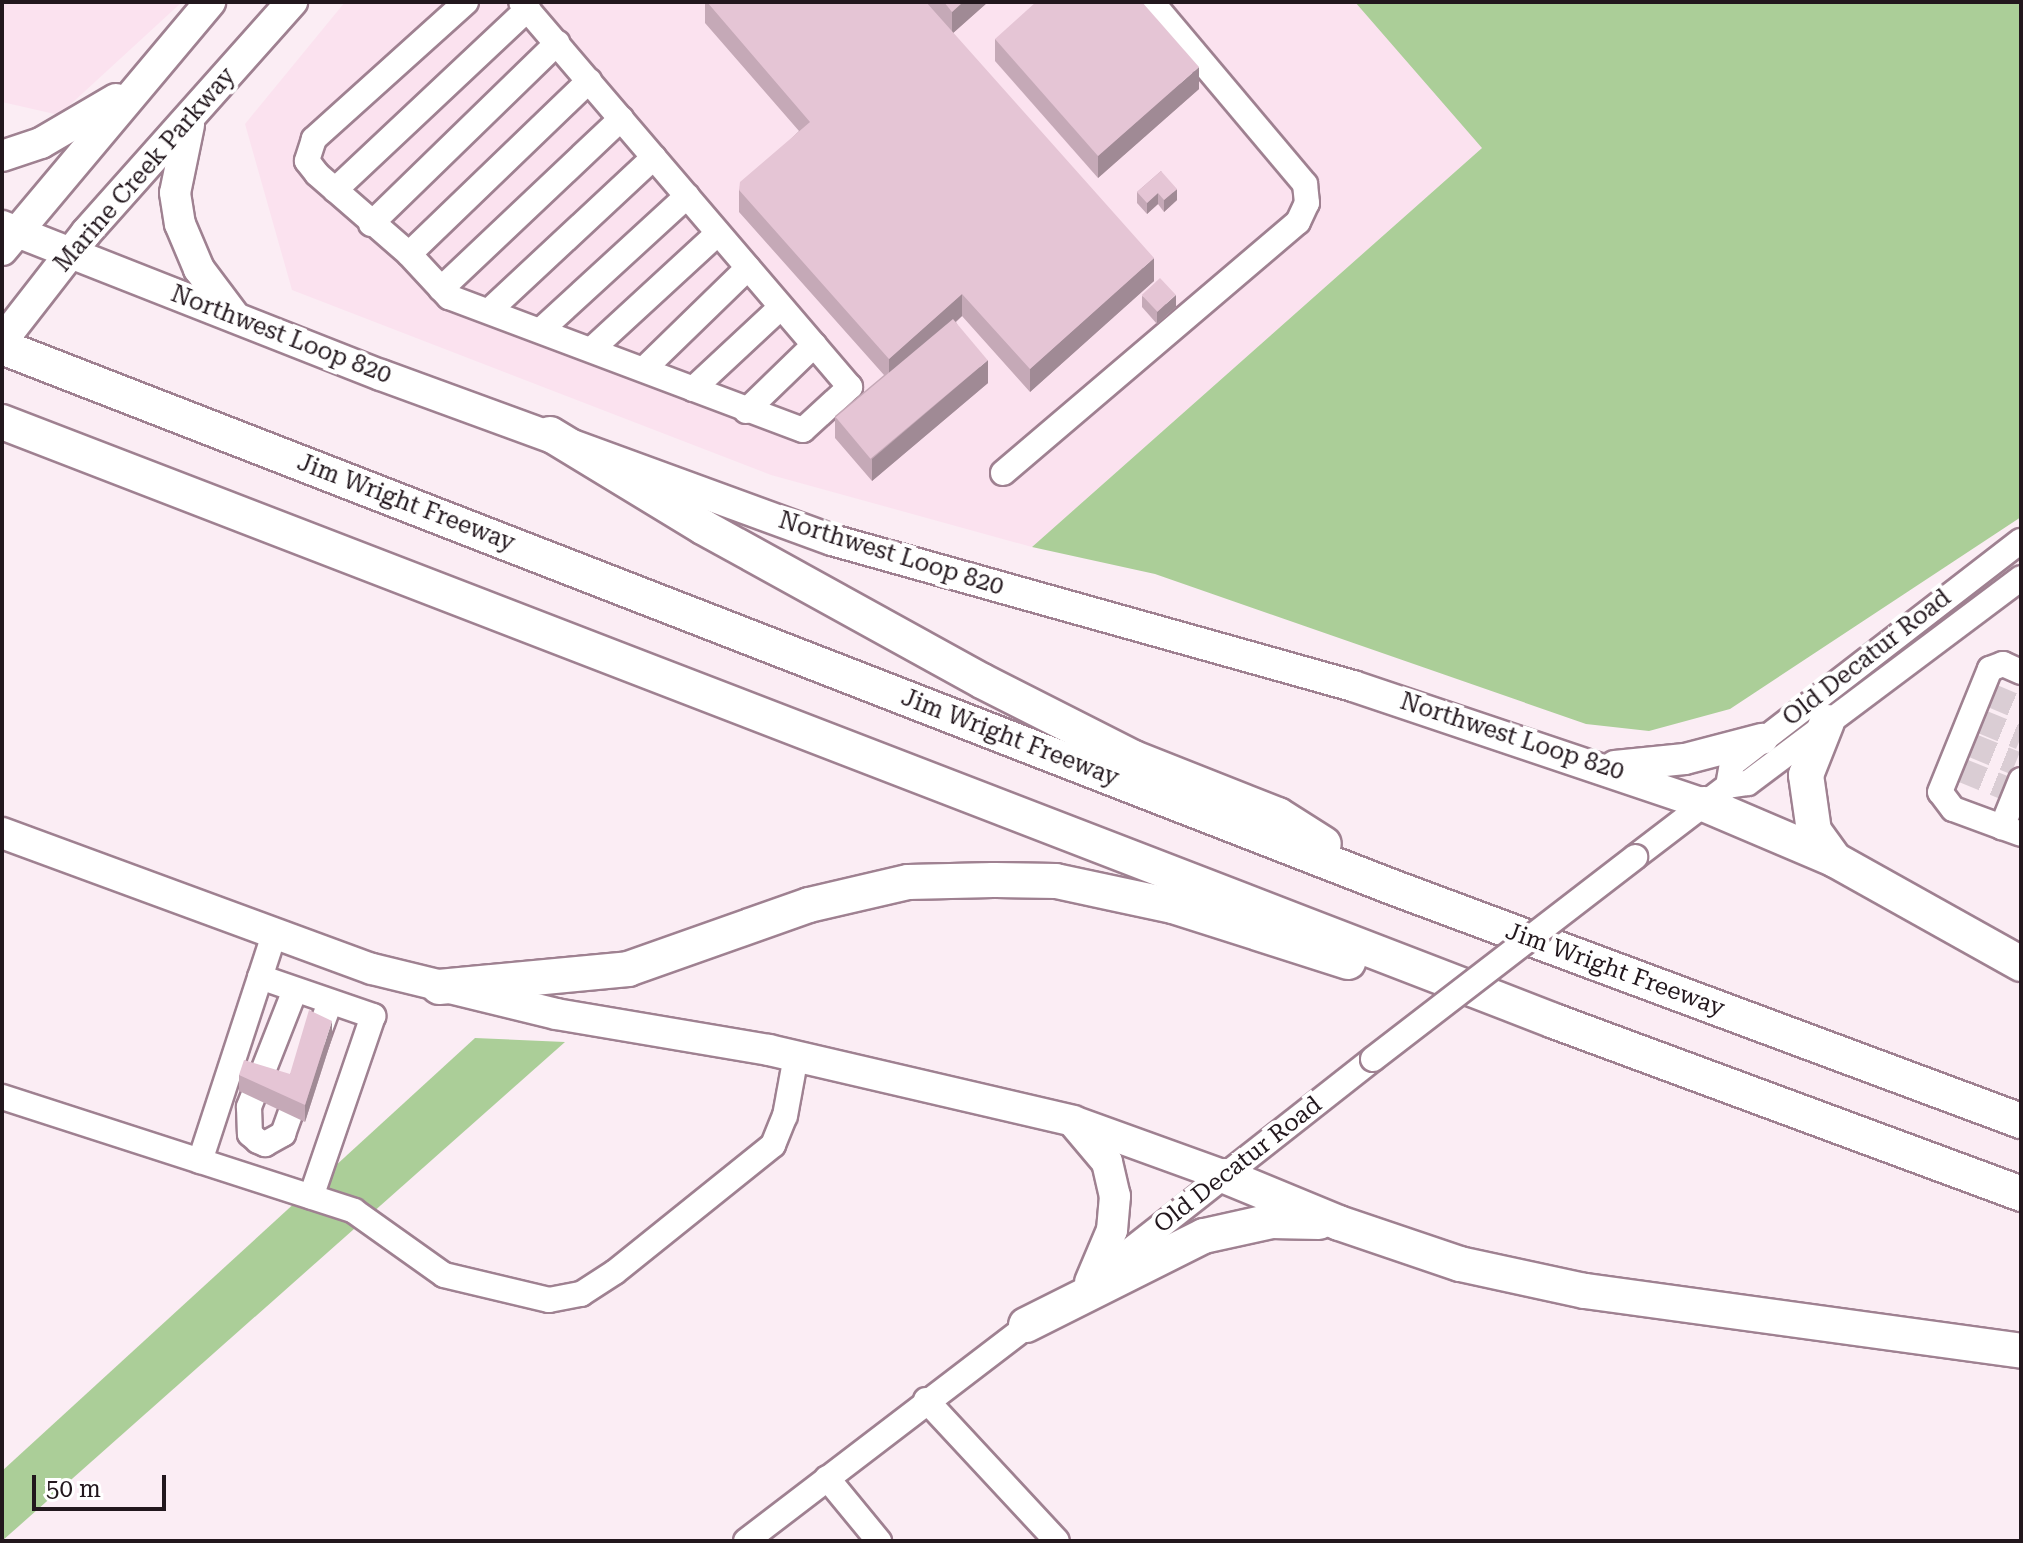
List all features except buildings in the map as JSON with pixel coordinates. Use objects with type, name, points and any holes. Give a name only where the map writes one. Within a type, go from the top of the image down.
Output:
[{"type":"highway","name":"Jim Wright Freeway","points":[[2,344],[1392,887],[2021,1121]]},
{"type":"highway","points":[[2,422],[1395,959],[2021,1194]]},
{"type":"highway","points":[[550,434],[703,527],[982,681],[1134,758],[1278,815],[1392,887]]},
{"type":"highway","points":[[1827,722],[1806,775],[1814,831],[1835,860]]},
{"type":"highway","points":[[1716,795],[2021,964]]},
{"type":"highway","points":[[439,987],[628,969],[809,905],[908,882],[1056,881],[1173,906],[1348,963],[1395,959]]},
{"type":"highway","points":[[1225,1176],[1339,1223],[1460,1264],[1585,1291],[2021,1351]]},
{"type":"highway","points":[[1026,1325],[1204,1236],[1272,1221],[1339,1223]]},
{"type":"main road","points":[[7,236],[210,2]]},
{"type":"main road","name":"Marine Creek Parkway","points":[[2,344],[69,253],[190,121],[292,2]]},
{"type":"main road","points":[[2,156],[78,124],[144,80]]},
{"type":"main road","points":[[190,121],[175,193],[180,224],[199,269],[235,317]]},
{"type":"main road","name":"Northwest Loop 820","points":[[7,236],[69,253],[832,540],[1353,686],[1605,767],[1716,795]]},
{"type":"main road","points":[[1605,767],[1685,759],[1762,739]]},
{"type":"main road","points":[[2,833],[274,934],[439,987],[796,1056],[1073,1121],[1225,1176]]},
{"type":"main road","points":[[1073,1121],[1107,1162],[1115,1196],[1112,1230],[1090,1282]]},
{"type":"street","points":[[335,190],[524,6],[850,387],[803,430],[746,411],[441,289],[409,254],[335,190],[307,161],[314,139],[466,2]]},
{"type":"street","points":[[1003,473],[1298,222],[1307,203],[1305,184],[1152,2]]},
{"type":"street","points":[[371,224],[557,43]]},
{"type":"street","points":[[409,254],[589,81]]},
{"type":"street","points":[[441,289],[621,119]]},
{"type":"street","points":[[490,310],[654,157]]},
{"type":"street","points":[[542,329],[687,196]]},
{"type":"street","points":[[592,349],[718,233]]},
{"type":"street","points":[[644,369],[748,268]]},
{"type":"street","points":[[693,389],[781,307]]},
{"type":"street","points":[[746,411],[814,345]]},
{"type":"street","name":"Old Decatur Road","points":[[1716,795],[1732,764],[1762,739],[2021,541]]},
{"type":"street","name":"Old Decatur Road","points":[[746,1541],[926,1400],[1026,1325],[1090,1282],[1716,795],[1748,783],[2021,578]]},
{"type":"street","points":[[2016,778],[2012,830],[1953,809],[1940,792],[1965,743],[1985,693],[1990,669],[2003,664],[2021,672]]},
{"type":"street","points":[[200,1161],[274,934]]},
{"type":"street","points":[[260,977],[373,1016],[311,1197]]},
{"type":"street","points":[[236,1173],[250,1134],[249,1107],[295,990]]},
{"type":"street","points":[[250,1134],[265,1144],[283,1134],[330,1002]]},
{"type":"street","points":[[2,1097],[311,1197],[382,1227],[444,1275],[549,1300],[581,1294],[773,1145],[785,1116],[796,1056]]},
{"type":"street","points":[[926,1400],[1057,1541]]},
{"type":"street","points":[[827,1478],[879,1541]]},
{"type":"shaded area","points":[[2,2],[182,2],[59,115],[2,102]]},
{"type":"shaded area","points":[[345,2],[1355,2],[1483,147],[1032,547],[771,475],[292,290],[245,124]]},
{"type":"green space","points":[[1355,2],[2021,2],[2021,517],[1730,709],[1649,731],[1586,724],[1155,574],[1032,547],[1482,148]]},
{"type":"green space","points":[[475,1038],[565,1042],[2,1541],[2,1471]]},
{"type":"tunnel","points":[[1990,695],[2021,708]]},
{"type":"tunnel","points":[[1980,721],[2021,738]]},
{"type":"tunnel","points":[[1971,745],[2015,763]]},
{"type":"tunnel","points":[[1961,770],[2005,788]]}]
